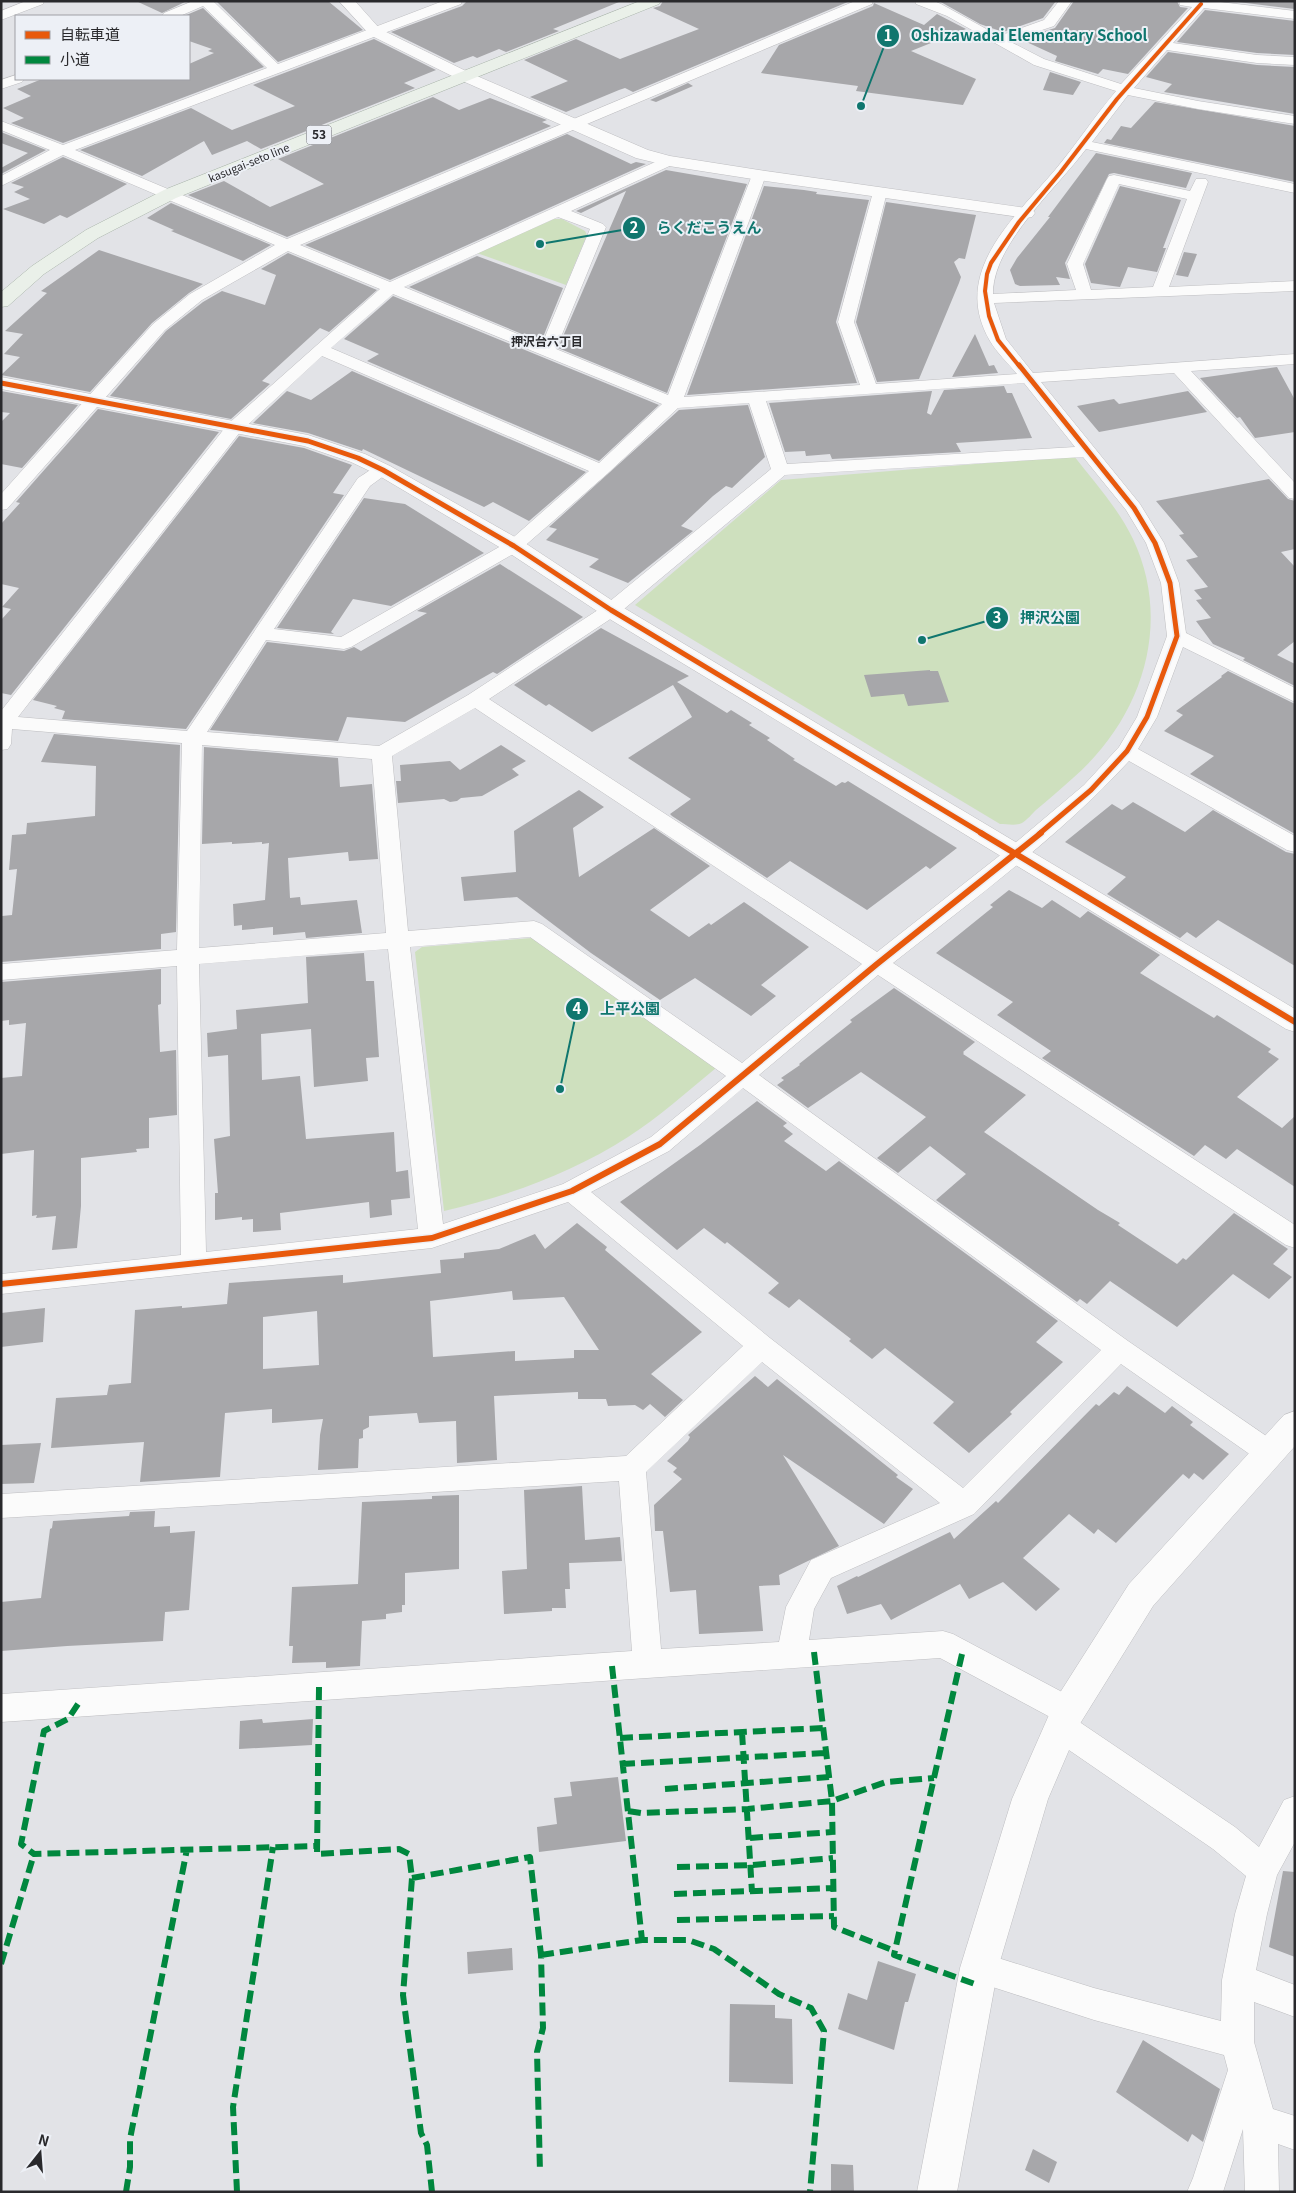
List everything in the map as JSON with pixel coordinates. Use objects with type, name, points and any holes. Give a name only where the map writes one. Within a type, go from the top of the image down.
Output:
[{"type":"main road","name":"kasugai-seto line","points":[[1,302],[38,270],[92,234],[170,194],[654,1]]},
{"type":"street","points":[[1,16],[38,1]]},
{"type":"street","points":[[170,15],[205,1],[275,68]]},
{"type":"street","points":[[346,1],[375,32],[464,76],[626,148],[669,161],[1026,213]]},
{"type":"street","points":[[1,182],[60,151],[456,1]]},
{"type":"street","points":[[1,505],[159,327],[196,297],[287,245],[867,1]]},
{"type":"street","points":[[921,1],[956,15],[1036,61],[1078,77],[1194,104],[1295,120]]},
{"type":"street","points":[[999,40],[1049,23],[1066,1]]},
{"type":"street","points":[[1181,1],[1295,15]]},
{"type":"street","points":[[1,1284],[432,1238],[572,1191],[660,1144],[877,964],[1016,854],[1091,790],[1127,751],[1147,717],[1177,636],[1170,583],[1155,542],[1134,508],[998,340],[989,320],[985,299],[987,274],[993,259],[1026,213],[1125,89],[1201,4]]},
{"type":"street","points":[[1165,46],[1257,59],[1295,61]]},
{"type":"street","points":[[1,85],[15,80]]},
{"type":"street","points":[[1,125],[60,151],[170,194],[287,245],[673,403],[1295,359]]},
{"type":"street","points":[[1083,144],[1295,189]]},
{"type":"street","points":[[1,744],[2,722],[234,428],[391,287],[669,161]]},
{"type":"street","points":[[1159,291],[1206,171]]},
{"type":"street","points":[[261,633],[344,643],[514,546],[601,470],[673,403],[759,175]]},
{"type":"street","points":[[1085,295],[1075,264],[1114,179],[1195,196]]},
{"type":"street","points":[[870,389],[846,322],[880,192]]},
{"type":"street","points":[[547,352],[598,226],[559,212]]},
{"type":"street","points":[[985,299],[1295,286]]},
{"type":"street","points":[[320,349],[601,470]]},
{"type":"street","points":[[1178,367],[1295,494]]},
{"type":"street","points":[[1,383],[308,441],[358,458],[384,470],[514,546],[611,610],[1295,1022]]},
{"type":"street","points":[[756,397],[780,470]]},
{"type":"street","points":[[2,722],[382,753],[475,699],[611,610],[780,470],[1089,451]]},
{"type":"street","points":[[194,1264],[188,958],[192,739],[261,633],[364,482],[384,470]]},
{"type":"street","points":[[1177,636],[1295,696]]},
{"type":"street","points":[[475,699],[1295,1238]]},
{"type":"street","points":[[1127,751],[1295,846]]},
{"type":"street","points":[[382,753],[398,940],[432,1238]]},
{"type":"street","points":[[1,972],[534,929],[742,1075],[1119,1349],[1268,1452]]},
{"type":"street","points":[[572,1191],[761,1346],[964,1505]]},
{"type":"street","points":[[1,1506],[632,1468],[761,1346]]},
{"type":"street","points":[[792,1653],[800,1607],[821,1569],[964,1505],[1119,1349]]},
{"type":"street","points":[[936,2192],[979,1968],[1030,1799],[1065,1719],[1141,1596],[1295,1424]]},
{"type":"street","points":[[632,1468],[648,1664]]},
{"type":"street","points":[[1,1708],[943,1644],[1065,1719],[1224,1838],[1263,1870]]},
{"type":"street","points":[[1262,2192],[1260,2122],[1241,2056],[1238,1980],[1251,1914],[1263,1870],[1295,1811]]},
{"type":"street","points":[[979,1968],[1094,2004],[1241,2056]]},
{"type":"street","points":[[1238,1980],[1295,2001]]},
{"type":"street","points":[[1204,2192],[1207,2189],[1241,2056]]},
{"type":"street","points":[[1260,2122],[1295,2133]]},
{"type":"green space","points":[[554,219],[562,219],[585,231],[587,235],[566,285],[477,253]]},
{"type":"green space","points":[[1074,456],[1113,506],[1133,539],[1145,571],[1150,604],[1150,636],[1144,668],[1133,698],[1117,727],[1097,754],[1073,778],[1020,824],[1000,824],[635,605],[781,480]]},
{"type":"green space","points":[[532,938],[716,1068],[673,1104],[628,1137],[585,1162],[516,1190],[444,1211],[415,952],[422,947]]},
{"type":"building","points":[[136,1],[187,1],[162,13]]},
{"type":"building","points":[[216,1],[328,1],[363,30],[278,62]]},
{"type":"building","points":[[467,1],[619,2],[553,29],[559,31],[506,52],[499,49],[477,58],[473,56],[454,63],[391,32],[462,6]]},
{"type":"building","points":[[663,1],[850,1],[633,92],[625,88],[566,112],[530,97],[568,81],[524,60],[576,39],[620,59],[699,29],[653,8],[660,6]]},
{"type":"building","points":[[939,1],[1056,1],[1043,18],[1003,32],[980,24]]},
{"type":"building","points":[[1074,1],[1177,1],[1180,7],[1188,8],[1128,74],[1103,69],[1098,74],[1055,61],[1057,56],[1020,39],[1055,28]]},
{"type":"building","points":[[1230,1],[1295,1],[1295,9]]},
{"type":"building","points":[[874,3],[924,25],[937,14],[966,29],[911,51],[976,79],[963,105],[856,91],[858,86],[761,73],[779,45],[873,6]]},
{"type":"building","points":[[203,8],[264,67],[63,143],[11,123],[24,118],[3,108],[31,96],[17,89],[40,80],[190,80],[190,64],[214,53],[208,51],[212,49],[190,41],[190,15],[186,15]]},
{"type":"building","points":[[1205,10],[1295,21],[1295,55],[1257,53],[1177,42]]},
{"type":"building","points":[[374,39],[436,70],[404,83],[415,88],[261,149],[247,141],[212,155],[204,141],[142,176],[80,150],[191,108],[232,130],[295,106],[253,85]]},
{"type":"building","points":[[1168,52],[1257,65],[1295,67],[1295,114],[1164,92],[1172,84],[1146,77]]},
{"type":"building","points":[[1050,72],[1081,82],[1073,95],[1043,90]]},
{"type":"building","points":[[688,83],[693,86],[656,102],[650,100]]},
{"type":"building","points":[[433,97],[459,110],[490,98],[547,120],[542,122],[551,126],[287,237],[188,195],[224,181],[270,207],[324,184],[278,159]]},
{"type":"building","points":[[1155,102],[1295,126],[1295,182],[1104,143],[1107,139],[1111,140],[1121,126],[1131,128]]},
{"type":"building","points":[[1,132],[46,150],[1,174],[1,168],[28,153],[1,143]]},
{"type":"building","points":[[567,134],[631,164],[636,162],[646,164],[390,280],[305,245]]},
{"type":"building","points":[[1096,153],[1192,173],[1186,188],[1114,173],[1109,174],[1065,263],[1070,279],[1056,277],[1060,285],[1020,286],[1015,284],[1010,270],[1017,258],[1050,217],[1048,217]]},
{"type":"building","points":[[63,157],[127,184],[67,218],[60,215],[44,224],[3,209],[30,199],[14,192],[24,187],[11,183]]},
{"type":"building","points":[[666,170],[747,184],[667,393],[558,348],[626,191],[581,213],[576,211]]},
{"type":"building","points":[[764,186],[869,200],[836,322],[857,383],[687,395]]},
{"type":"building","points":[[1120,186],[1181,200],[1163,248],[1166,248],[1157,272],[1128,267],[1120,287],[1091,283],[1085,264]]},
{"type":"building","points":[[886,202],[976,215],[965,259],[959,258],[954,262],[961,277],[959,283],[919,379],[877,382],[856,322]]},
{"type":"building","points":[[171,203],[271,245],[243,261],[171,231],[174,230],[147,218]]},
{"type":"building","points":[[99,250],[203,284],[152,323],[90,392],[1,375],[20,357],[4,354],[23,334],[5,331],[47,293],[41,291]]},
{"type":"building","points":[[1184,252],[1197,254],[1188,277],[1176,275]]},
{"type":"building","points":[[288,253],[377,290],[329,332],[320,328],[262,381],[270,384],[231,419],[110,396],[166,331],[203,302],[222,291],[265,305],[276,275],[261,269]]},
{"type":"building","points":[[477,256],[563,288],[541,342],[409,287]]},
{"type":"building","points":[[393,296],[659,405],[599,461],[367,361],[379,354],[344,339]]},
{"type":"building","points":[[975,334],[989,366],[994,365],[998,373],[952,377]]},
{"type":"building","points":[[1277,367],[1295,400],[1295,432],[1255,438],[1240,417],[1237,418],[1200,378]]},
{"type":"building","points":[[352,371],[586,472],[529,521],[493,502],[484,507],[363,449],[362,451],[308,433],[253,423],[287,391],[311,400]]},
{"type":"building","points":[[1004,386],[1007,393],[1012,393],[1032,438],[956,443],[961,452],[832,459],[830,454],[806,456],[805,451],[785,452],[769,403],[932,391],[927,413],[931,415],[944,390]]},
{"type":"building","points":[[1,391],[78,405],[22,468],[1,464],[1,422],[10,413],[1,412]]},
{"type":"building","points":[[1188,391],[1207,412],[1099,432],[1077,406],[1114,399],[1119,404]]},
{"type":"building","points":[[748,405],[765,457],[732,488],[726,486],[713,496],[681,526],[693,531],[628,583],[589,567],[599,559],[546,540],[557,529],[549,527],[679,410]]},
{"type":"building","points":[[98,409],[219,432],[11,695],[1,693],[1,620],[11,609],[2,607],[19,588],[1,584],[1,524],[20,503],[16,502]]},
{"type":"building","points":[[239,436],[304,448],[352,465],[333,493],[344,495],[186,729],[62,719],[65,711],[54,708],[57,706],[33,700]]},
{"type":"building","points":[[1269,479],[1288,499],[1295,501],[1295,549],[1281,552],[1295,567],[1295,641],[1277,655],[1295,664],[1295,686],[1243,660],[1245,658],[1213,644],[1196,621],[1211,618],[1196,600],[1202,599],[1194,590],[1208,587],[1186,560],[1198,557],[1179,535],[1184,534],[1156,501]]},
{"type":"building","points":[[364,498],[405,504],[484,553],[391,606],[353,599],[331,632],[334,634],[277,628]]},
{"type":"building","points":[[500,564],[583,617],[497,674],[493,672],[405,722],[347,717],[338,741],[210,730],[267,642],[344,651],[354,647],[361,651],[427,613],[417,611]]},
{"type":"building","points":[[601,628],[689,676],[677,682],[727,713],[731,710],[752,723],[749,725],[770,738],[767,740],[795,759],[793,760],[836,786],[848,781],[957,848],[930,869],[926,866],[867,910],[790,861],[767,878],[672,816],[670,814],[691,799],[628,758],[692,717],[673,685],[592,732],[549,704],[546,706],[514,685]]},
{"type":"building","points":[[938,671],[949,702],[908,706],[904,694],[871,697],[864,675]]},
{"type":"building","points":[[1228,671],[1295,704],[1295,834],[1190,774],[1214,756],[1164,731],[1183,715],[1176,711]]},
{"type":"building","points":[[54,734],[180,745],[176,932],[161,934],[161,949],[1,962],[1,918],[2,916],[12,915],[17,869],[9,870],[12,835],[26,834],[27,823],[95,816],[96,766],[41,762]]},
{"type":"building","points":[[501,745],[526,761],[512,769],[519,775],[482,796],[461,798],[450,802],[444,799],[398,803],[396,781],[401,781],[400,765],[450,761],[460,770]]},
{"type":"building","points":[[204,747],[338,758],[340,787],[372,784],[378,859],[349,861],[348,852],[288,858],[290,898],[300,897],[301,905],[357,900],[362,933],[306,938],[305,932],[273,935],[273,927],[242,930],[242,925],[234,926],[233,904],[265,900],[269,843],[232,844],[232,842],[202,844]]},
{"type":"building","points":[[579,790],[604,807],[573,828],[579,877],[654,828],[710,866],[650,910],[689,937],[709,923],[711,925],[744,902],[809,947],[761,985],[776,996],[751,1016],[695,978],[660,1000],[591,953],[517,897],[464,901],[461,877],[516,872],[514,831]]},
{"type":"building","points":[[1133,802],[1185,832],[1213,810],[1286,852],[1295,854],[1295,966],[1218,920],[1196,938],[1187,932],[1180,938],[1107,894],[1126,877],[1065,842],[1112,804],[1122,810]]},
{"type":"building","points":[[1009,890],[1042,908],[1052,900],[1080,918],[1088,911],[1160,955],[1140,973],[1214,1018],[1217,1015],[1271,1049],[1268,1052],[1279,1059],[1237,1097],[1282,1128],[1295,1116],[1295,1187],[1237,1149],[1226,1159],[1205,1145],[1194,1156],[1042,1058],[1051,1051],[997,1015],[1013,1002],[936,953],[993,907],[990,905]]},
{"type":"building","points":[[364,953],[366,981],[374,981],[379,1057],[366,1058],[368,1081],[314,1087],[311,1029],[261,1034],[262,1080],[300,1076],[306,1139],[394,1132],[396,1172],[408,1170],[410,1198],[391,1200],[392,1215],[370,1218],[369,1202],[280,1213],[281,1230],[253,1232],[253,1219],[242,1220],[242,1217],[215,1220],[215,1193],[218,1193],[214,1139],[230,1136],[228,1055],[208,1057],[207,1033],[237,1029],[236,1010],[308,1003],[306,957]]},
{"type":"building","points":[[161,969],[161,1004],[158,1005],[160,1052],[176,1050],[177,1115],[149,1118],[149,1148],[136,1149],[137,1152],[81,1158],[81,1206],[77,1248],[52,1250],[56,1216],[36,1218],[37,1215],[32,1216],[34,1150],[1,1154],[1,1078],[22,1076],[26,1023],[9,1025],[9,1020],[1,1021],[1,982]]},
{"type":"building","points":[[894,988],[975,1042],[963,1054],[1026,1095],[984,1132],[1120,1223],[1118,1225],[1177,1264],[1183,1258],[1186,1260],[1234,1213],[1288,1249],[1273,1264],[1292,1277],[1269,1299],[1233,1274],[1177,1327],[1110,1281],[1087,1304],[1080,1299],[1077,1302],[936,1200],[966,1174],[930,1146],[898,1173],[877,1158],[926,1117],[861,1072],[808,1108],[777,1085],[784,1080],[781,1078],[800,1065],[852,1022],[850,1020]]},
{"type":"building","points":[[757,1101],[787,1123],[783,1126],[793,1134],[784,1141],[826,1171],[839,1161],[1058,1321],[1036,1342],[1063,1362],[1010,1412],[1012,1414],[969,1453],[933,1423],[954,1402],[885,1348],[872,1359],[849,1341],[851,1339],[799,1299],[789,1308],[768,1293],[779,1283],[727,1242],[725,1244],[704,1228],[677,1250],[620,1202],[700,1145]]},
{"type":"building","points":[[577,1223],[607,1247],[605,1250],[702,1332],[651,1374],[683,1400],[665,1417],[650,1404],[643,1410],[635,1405],[608,1406],[606,1399],[578,1399],[578,1392],[494,1396],[497,1460],[457,1463],[456,1421],[419,1423],[417,1413],[369,1416],[369,1427],[363,1430],[363,1438],[359,1439],[358,1468],[318,1470],[323,1419],[272,1423],[272,1409],[225,1413],[220,1477],[140,1482],[144,1442],[51,1448],[56,1398],[107,1395],[109,1385],[131,1383],[135,1310],[227,1304],[229,1283],[343,1275],[343,1283],[441,1273],[440,1260],[464,1258],[464,1253],[499,1249],[535,1234],[545,1249]],"holes":[[[512,1291],[513,1300],[564,1297],[599,1350],[574,1350],[574,1358],[515,1361],[515,1351],[433,1357],[430,1301]],[[317,1311],[319,1365],[263,1369],[263,1317]]]},
{"type":"building","points":[[45,1308],[43,1342],[1,1347],[1,1313]]},
{"type":"building","points":[[755,1376],[768,1387],[777,1379],[913,1489],[884,1524],[783,1455],[839,1546],[779,1575],[780,1585],[759,1586],[763,1631],[699,1634],[696,1590],[670,1592],[663,1531],[655,1531],[654,1505],[682,1479],[673,1472],[677,1468],[667,1461],[688,1441],[690,1437],[688,1435]]},
{"type":"building","points":[[1127,1386],[1165,1413],[1172,1406],[1193,1422],[1190,1425],[1229,1454],[1203,1480],[1194,1473],[1189,1479],[1183,1474],[1116,1543],[1098,1529],[1094,1534],[1069,1514],[1023,1558],[1060,1589],[1036,1611],[1003,1582],[969,1599],[960,1584],[891,1620],[881,1604],[847,1614],[837,1586],[950,1532],[954,1539],[996,1501],[998,1503],[1096,1404],[1099,1406],[1114,1392],[1119,1395]]},
{"type":"building","points":[[41,1443],[34,1483],[1,1484],[1,1445]]},
{"type":"building","points":[[582,1486],[585,1540],[620,1537],[622,1561],[569,1563],[570,1589],[565,1589],[566,1608],[552,1608],[552,1611],[504,1614],[502,1571],[527,1569],[524,1490]]},
{"type":"building","points":[[459,1495],[459,1569],[405,1573],[405,1605],[402,1605],[402,1612],[386,1614],[386,1619],[362,1621],[360,1666],[326,1668],[326,1662],[292,1663],[293,1646],[289,1646],[292,1587],[358,1584],[362,1502],[432,1499],[432,1496]]},
{"type":"building","points":[[155,1511],[154,1527],[170,1526],[170,1533],[195,1531],[189,1610],[165,1612],[163,1641],[1,1651],[1,1602],[41,1598],[50,1529],[52,1528],[53,1521],[129,1516],[130,1512]]},
{"type":"building","points":[[262,1719],[263,1723],[313,1719],[312,1745],[239,1749],[240,1721]]},
{"type":"building","points":[[618,1777],[626,1841],[539,1852],[537,1827],[557,1824],[554,1798],[572,1796],[570,1782]]},
{"type":"building","points":[[1283,1871],[1295,1872],[1295,1957],[1269,1947]]},
{"type":"building","points":[[512,1948],[513,1970],[468,1974],[467,1952]]},
{"type":"building","points":[[878,1961],[916,1974],[908,2002],[905,2002],[894,2050],[838,2029],[848,1993],[867,2000]]},
{"type":"building","points":[[730,2004],[775,2005],[775,2018],[792,2019],[793,2084],[729,2082]]},
{"type":"building","points":[[1143,2040],[1220,2089],[1203,2142],[1192,2134],[1188,2142],[1116,2092]]},
{"type":"building","points":[[1033,2149],[1057,2162],[1049,2183],[1025,2170]]},
{"type":"building","points":[[831,2164],[853,2165],[854,2192],[831,2192]]},
{"type":"marked path","points":[[814,1652],[832,1801],[834,1927],[895,1951]]},
{"type":"marked path","points":[[962,1654],[894,1955],[975,1984]]},
{"type":"marked path","points":[[612,1666],[642,1940]]},
{"type":"marked path","points":[[319,1687],[317,1854],[399,1849],[409,1854],[412,1878],[403,1995],[421,2133],[427,2145],[432,2192]]},
{"type":"marked path","points":[[78,1704],[68,1719],[44,1731],[21,1844],[34,1854],[317,1846]]},
{"type":"marked path","points":[[620,1738],[823,1728]]},
{"type":"marked path","points":[[742,1732],[752,1892]]},
{"type":"marked path","points":[[622,1764],[826,1753]]},
{"type":"marked path","points":[[665,1789],[829,1777]]},
{"type":"marked path","points":[[628,1811],[641,1813],[748,1809],[832,1801],[886,1782],[934,1778]]},
{"type":"marked path","points":[[750,1838],[832,1832]]},
{"type":"marked path","points":[[237,2192],[233,2107],[273,1847]]},
{"type":"marked path","points":[[126,2192],[130,2167],[130,2139],[187,1849]]},
{"type":"marked path","points":[[1,1964],[34,1854]]},
{"type":"marked path","points":[[412,1878],[530,1857],[541,1955],[543,2028],[537,2052],[540,2172]]},
{"type":"marked path","points":[[677,1867],[752,1865],[833,1858]]},
{"type":"marked path","points":[[674,1894],[833,1888]]},
{"type":"marked path","points":[[677,1920],[834,1916]]},
{"type":"marked path","points":[[541,1955],[642,1940],[688,1940],[714,1949],[779,1994],[811,2008],[824,2031],[810,2192]]},
{"type":"cycle path","points":[[1,1284],[432,1238],[572,1191],[660,1144],[877,964],[1016,854],[1091,790],[1127,751],[1147,717],[1161,682],[1177,636],[1170,583],[1155,543],[1134,508],[998,340],[987,308],[985,291],[987,274],[998,250],[1030,208],[1060,173],[1125,89],[1201,4]]},
{"type":"cycle path","points":[[1,383],[308,441],[358,458],[383,470],[514,546],[611,610],[1295,1022]]},
{"type":"place","name":"Oshizawadai Elementary School","points":[[861,106]]},
{"type":"place","name":"らくだこうえん","points":[[540,244]]},
{"type":"place","name":"押沢公園","points":[[922,640]]},
{"type":"place","name":"上平公園","points":[[560,1089]]},
{"type":"district","name":"押沢台六丁目","points":[[547,342]]}]
